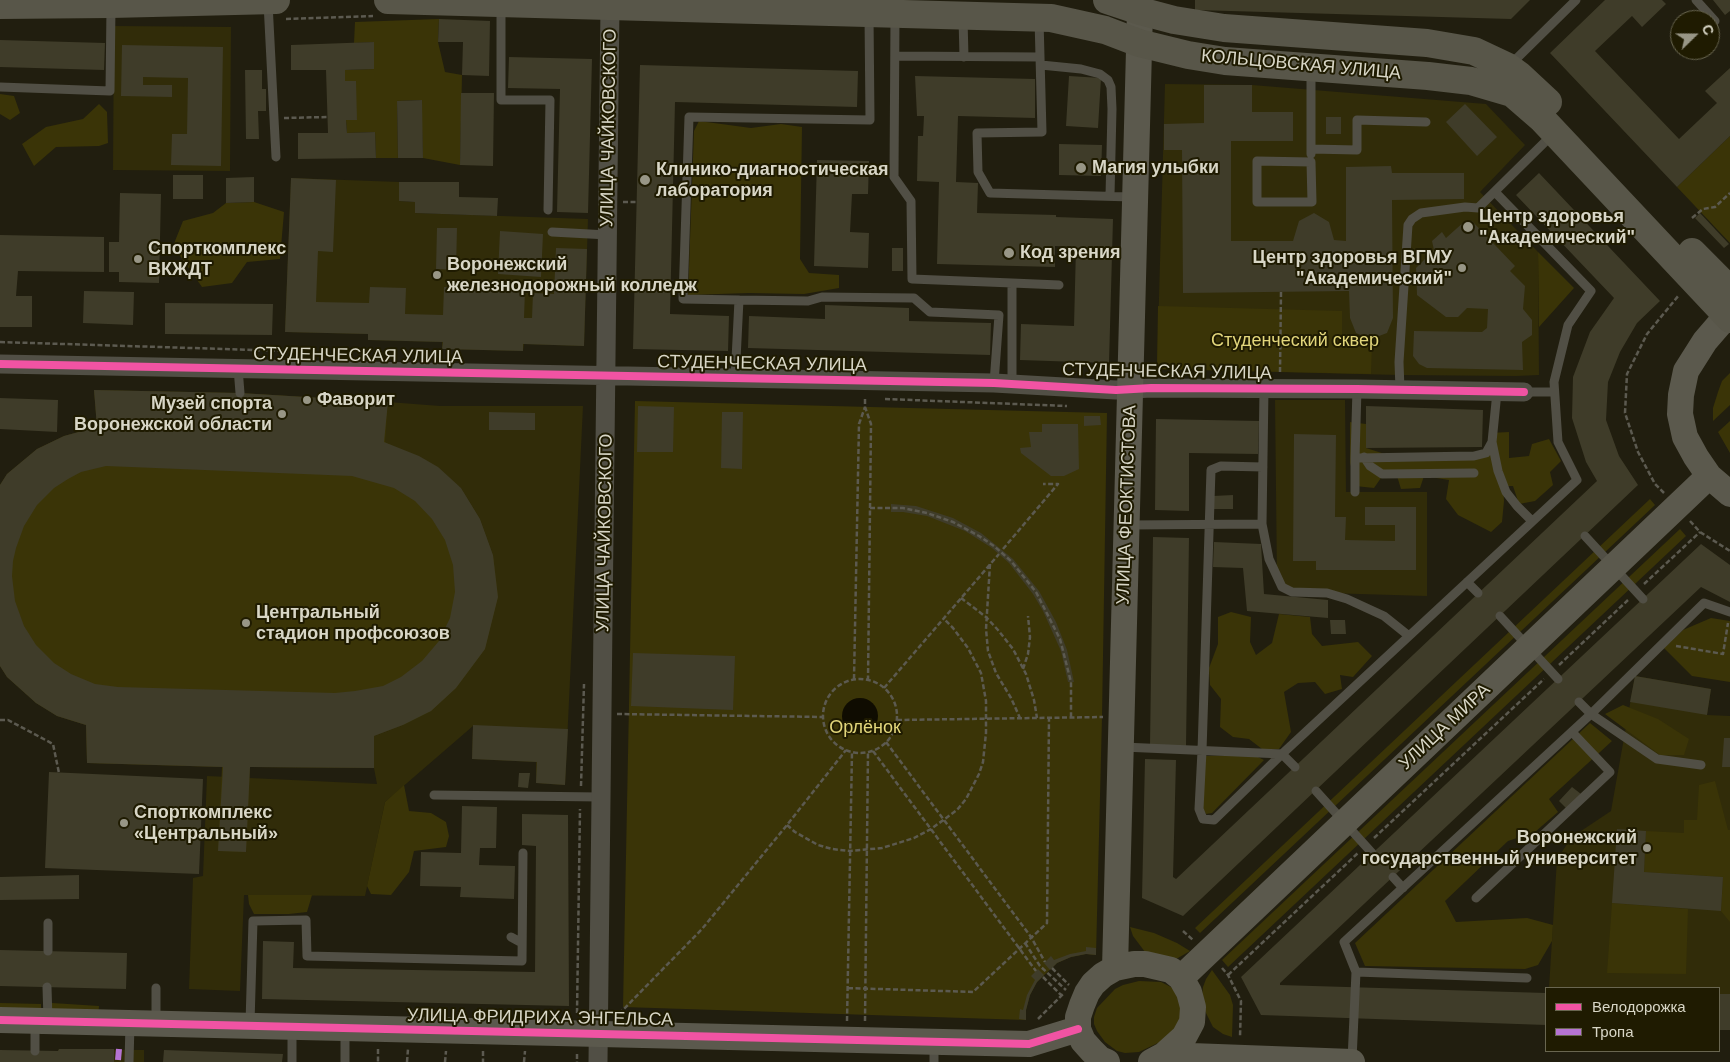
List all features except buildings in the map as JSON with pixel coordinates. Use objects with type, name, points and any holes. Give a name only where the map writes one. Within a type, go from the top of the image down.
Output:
[{"type":"main road","points":[[0,5],[276,0]]},
{"type":"main road","name":"КОЛЬЦОВСКАЯ УЛИЦА","points":[[388,0],[1051,18],[1105,30],[1139,43],[1188,55],[1225,61],[1471,81],[1512,94],[1555,133],[1729,309]]},
{"type":"main road","name":"КОЛЬЦОВСКАЯ УЛИЦА","points":[[1107,0],[1140,6],[1186,23],[1224,28],[1427,43],[1474,51],[1508,67],[1553,106],[1729,309]]},
{"type":"street","name":"УЛИЦА ЧАЙКОВСКОГО","points":[[598,1062],[610,5]]},
{"type":"street","name":"УЛИЦА ФЕОКТИСТОВА","points":[[1115,968],[1130,388],[1122,197],[1139,43],[1140,6]]},
{"type":"street","points":[[1729,309],[1704,341],[1686,371],[1680,414],[1685,437],[1709,476],[1730,494]]},
{"type":"street","name":"СТУДЕНЧЕСКАЯ УЛИЦА","points":[[0,364],[1003,384],[1116,390],[1130,388],[1357,389],[1524,392]]},
{"type":"street","name":"УЛИЦА МИРА","points":[[1181,978],[1709,476]]},
{"type":"street","points":[[1107,1062],[1100,1059],[1084,1041],[1078,1029],[1078,1017],[1087,993],[1098,980],[1115,968],[1134,964],[1145,964],[1171,970],[1186,985],[1191,999],[1193,1007],[1192,1022],[1184,1037],[1158,1059]]},
{"type":"street","name":"УЛИЦА ФРИДРИХА ЭНГЕЛЬСА","points":[[0,1020],[292,1028],[598,1033],[934,1052],[1029,1044],[1078,1029]]},
{"type":"street","points":[[1158,1059],[1239,1058],[1352,1062]]},
{"type":"lane","points":[[268,0],[276,157]]},
{"type":"lane","points":[[1508,67],[1576,0]]},
{"type":"lane","points":[[1696,0],[1705,10]]},
{"type":"lane","points":[[501,2],[502,100],[550,100],[548,210]]},
{"type":"lane","points":[[0,87],[110,91],[111,4]]},
{"type":"lane","points":[[882,13],[895,56],[894,177],[910,201],[912,279],[1059,285]]},
{"type":"lane","points":[[882,13],[870,120],[689,117],[683,299],[808,301],[822,297],[914,298],[930,312],[999,315],[1003,384]]},
{"type":"lane","points":[[963,15],[964,57]]},
{"type":"lane","points":[[895,56],[1040,61],[1100,74],[1108,80],[1111,87],[1122,197],[990,193],[978,172],[978,133],[1042,132],[1040,61],[1039,18]]},
{"type":"lane","points":[[1311,67],[1311,149],[1312,162],[1312,202],[1257,202],[1258,161],[1312,162]]},
{"type":"lane","points":[[1311,149],[1357,150],[1357,120],[1426,122]]},
{"type":"lane","points":[[1400,390],[1399,362],[1408,225],[1421,212],[1466,207],[1478,208],[1555,133]]},
{"type":"lane","points":[[1263,466],[1221,466],[1211,470],[1199,809],[1203,819],[1214,820],[1282,754],[1576,480],[1558,442],[1554,382],[1568,325],[1591,291],[1495,192]]},
{"type":"lane","points":[[552,232],[608,235]]},
{"type":"lane","points":[[1003,384],[1012,283]]},
{"type":"lane","points":[[735,379],[739,300]]},
{"type":"lane","points":[[238,368],[240,393]]},
{"type":"lane","points":[[1271,389],[1263,466],[1262,524],[1268,558],[1282,587],[1292,592],[1326,594],[1347,599],[1384,616],[1409,636]]},
{"type":"lane","points":[[1355,492],[1360,457],[1357,389]]},
{"type":"lane","points":[[1497,392],[1492,442],[1498,471],[1506,492],[1532,521]]},
{"type":"lane","points":[[1524,392],[1554,392]]},
{"type":"lane","points":[[1360,457],[1474,456],[1486,452],[1492,442]]},
{"type":"lane","points":[[1360,457],[1382,474],[1474,473]]},
{"type":"lane","points":[[1126,525],[1262,524]]},
{"type":"lane","points":[[1585,536],[1640,596]]},
{"type":"lane","points":[[1468,582],[1478,593]]},
{"type":"lane","points":[[1352,1062],[1356,972],[1344,942],[1572,732],[1704,603],[1730,612]]},
{"type":"lane","points":[[1500,616],[1555,676]]},
{"type":"lane","points":[[1579,702],[1591,714],[1657,759],[1702,765]]},
{"type":"lane","points":[[1476,898],[1610,772],[1572,732]]},
{"type":"lane","points":[[1120,747],[1282,754],[1295,767]]},
{"type":"lane","points":[[1316,791],[1372,853]]},
{"type":"lane","points":[[434,795],[601,797]]},
{"type":"lane","points":[[249,1027],[253,921],[310,920],[307,956],[522,961],[523,853]]},
{"type":"lane","points":[[1393,877],[1403,888]]},
{"type":"lane","points":[[48,923],[48,951]]},
{"type":"lane","points":[[511,937],[522,943]]},
{"type":"lane","points":[[1356,972],[1527,978]]},
{"type":"lane","points":[[35,1051],[42,1022],[47,987]]},
{"type":"lane","points":[[156,988],[156,1024]]},
{"type":"lane","points":[[129,1062],[130,1024]]},
{"type":"lane","points":[[292,1028],[292,1062]]},
{"type":"lane","points":[[345,1029],[345,1062]]},
{"type":"path","points":[[274,118],[327,117]]},
{"type":"path","points":[[1692,218],[1703,209],[1715,207],[1730,194]]},
{"type":"path","points":[[619,202],[637,202]]},
{"type":"path","points":[[1271,389],[1282,292]]},
{"type":"path","points":[[1680,293],[1647,334],[1627,374],[1625,413],[1638,452],[1655,484],[1700,532],[1730,550]]},
{"type":"path","points":[[865,398],[865,407],[871,424],[868,680]]},
{"type":"path","points":[[854,679],[859,424],[865,407]]},
{"type":"path","points":[[1003,549],[1058,484],[1043,484]]},
{"type":"path","points":[[870,508],[903,508],[927,513],[953,522],[994,546],[1011,561],[1036,592],[1060,639],[1071,682],[1071,717]]},
{"type":"path","points":[[1239,1058],[1241,1001],[1228,975],[1366,846],[1555,676],[1640,596],[1700,532]]},
{"type":"path","points":[[884,688],[999,554]]},
{"type":"path","points":[[990,564],[986,617],[988,651],[996,673],[1020,718]]},
{"type":"path","points":[[961,598],[986,617],[1013,649],[1023,669],[1034,700],[1037,718]]},
{"type":"path","points":[[1662,644],[1723,654],[1730,612]]},
{"type":"path","points":[[1023,669],[1028,654],[1030,637],[1028,616]]},
{"type":"path","points":[[787,826],[818,845],[850,851],[867,850],[898,844],[914,838],[944,820],[957,810],[966,799],[979,774],[984,754],[986,701],[981,673],[968,648],[944,619]]},
{"type":"path","points":[[854,679],[868,680],[884,688],[896,706],[897,720],[894,732],[886,742],[873,751],[852,752],[846,750],[827,734],[823,710],[829,696],[840,685],[854,679]]},
{"type":"path","points":[[602,714],[823,717]]},
{"type":"path","points":[[897,720],[1109,716]]},
{"type":"path","points":[[848,988],[973,992],[1019,947],[1047,923],[1049,717]]},
{"type":"path","points":[[0,720],[8,720],[52,744],[59,773]]},
{"type":"path","points":[[886,742],[1031,937],[1046,962]]},
{"type":"path","points":[[618,1016],[702,929],[787,826],[846,750]]},
{"type":"path","points":[[873,751],[1036,970]]},
{"type":"path","points":[[847,1022],[852,752]]},
{"type":"path","points":[[865,1022],[868,752]]},
{"type":"path","points":[[1025,942],[1040,966],[1066,990]]},
{"type":"path","points":[[1052,968],[1070,986]]},
{"type":"path","points":[[1043,977],[1061,995]]},
{"type":"path","points":[[378,1046],[378,1062]]},
{"type":"path","points":[[407,1062],[408,1047]]},
{"type":"path","points":[[446,1048],[446,1062]]},
{"type":"path","points":[[482,1048],[483,1062]]},
{"type":"path","points":[[524,1062],[525,1049]]},
{"type":"shaded area","points":[[114,26],[231,27],[230,171],[113,170]]},
{"type":"shaded area","points":[[1165,84],[1252,85],[1486,104],[1525,145],[1480,192],[1538,252],[1539,375],[1399,375],[1157,369]]},
{"type":"shaded area","name":"Воронежский железнодорожный колледж","points":[[291,178],[399,182],[399,201],[415,202],[415,213],[588,219],[584,346],[524,344],[523,351],[442,349],[442,342],[368,340],[368,334],[285,332]]},
{"type":"shaded area","points":[[1275,400],[1345,400],[1346,492],[1427,492],[1427,596],[1292,592],[1277,580]]},
{"type":"shaded area","points":[[388,402],[440,406],[583,406],[565,785],[536,783],[536,762],[472,759],[473,726],[385,802],[365,896],[244,895],[240,991],[189,989],[193,878],[203,876],[207,776],[377,784],[374,768],[374,736],[403,725],[493,555],[480,519],[461,488],[384,442]]},
{"type":"shaded area","name":"Воронежский государственный университет","points":[[1635,676],[1711,689],[1707,715],[1730,716],[1730,1030],[1720,1030],[1720,987],[1549,987],[1557,859],[1572,837],[1611,811]]},
{"type":"shaded area","points":[[860,698],[867,699],[873,703],[877,709],[877,723],[873,729],[867,733],[860,734],[853,733],[847,729],[843,723],[842,716],[843,709],[847,703],[853,699]]},
{"type":"shaded area","points":[[59,1049],[144,1050],[144,1062],[29,1062]]},
{"type":"green space","points":[[439,19],[438,42],[445,72],[462,75],[460,165],[423,158],[421,100],[397,101],[398,158],[376,158],[375,132],[347,133],[346,120],[357,120],[345,81],[345,70],[374,69],[374,42],[354,43],[355,22]]},
{"type":"green space","points":[[0,94],[14,96],[20,113],[10,120],[0,114]]},
{"type":"green space","points":[[99,104],[107,112],[108,143],[99,146],[56,147],[34,166],[22,144],[46,127],[83,119]]},
{"type":"green space","points":[[699,121],[751,128],[781,124],[802,127],[800,259],[809,273],[839,275],[839,288],[804,294],[688,295],[694,131]]},
{"type":"green space","points":[[1730,136],[1730,243],[1677,187]]},
{"type":"green space","points":[[254,202],[284,212],[280,259],[247,262],[232,283],[202,287],[173,246],[183,221],[213,213],[226,203]]},
{"type":"green space","points":[[1538,252],[1574,288],[1539,327]]},
{"type":"green space","name":"Студенческий сквер","points":[[1158,306],[1342,311],[1342,340],[1372,341],[1371,374],[1157,369]]},
{"type":"green space","points":[[1730,373],[1730,405],[1713,421],[1713,408],[1718,392],[1722,381]]},
{"type":"green space","name":"Центральный стадион профсоюзов","points":[[94,390],[240,393],[388,402],[385,442],[461,488],[480,519],[493,555],[498,597],[485,649],[456,688],[431,711],[403,725],[374,736],[374,768],[250,767],[246,852],[218,851],[222,767],[87,763],[86,725],[57,716],[36,703],[7,677],[0,666],[0,485],[7,474],[37,449],[64,436],[97,427]]},
{"type":"green space","name":"Орлёнок","points":[[635,401],[1107,413],[1096,955],[1086,954],[1071,957],[1057,963],[1037,982],[1030,995],[1026,1010],[1026,1020],[623,1007]]},
{"type":"green space","points":[[1730,421],[1730,453],[1718,432]]},
{"type":"green space","points":[[1350,422],[1366,424],[1366,448],[1385,454],[1486,452],[1490,433],[1509,432],[1509,458],[1529,456],[1532,444],[1549,439],[1561,461],[1550,472],[1553,485],[1535,501],[1519,504],[1513,486],[1503,486],[1502,522],[1491,532],[1458,515],[1446,499],[1449,480],[1424,476],[1420,488],[1401,489],[1397,476],[1383,475],[1374,488],[1355,486],[1350,463]]},
{"type":"green space","points":[[1650,499],[1655,505],[1200,933],[1195,928]]},
{"type":"green space","points":[[1680,529],[1686,536],[1228,967],[1222,960]]},
{"type":"green space","points":[[1231,612],[1251,617],[1250,642],[1256,655],[1272,643],[1279,614],[1310,617],[1312,634],[1322,646],[1358,642],[1372,656],[1353,677],[1340,675],[1342,689],[1325,694],[1315,682],[1298,683],[1284,692],[1291,732],[1279,749],[1262,749],[1249,739],[1233,737],[1220,727],[1221,699],[1210,685],[1209,668],[1218,644],[1218,617]]},
{"type":"green space","points":[[1711,618],[1730,621],[1730,682],[1692,676],[1664,648],[1683,630]]},
{"type":"green space","points":[[1623,705],[1658,719],[1689,739],[1684,755],[1660,755],[1605,714]]},
{"type":"green space","points":[[1590,723],[1612,741],[1549,799],[1558,812],[1535,832],[1508,841],[1445,901],[1456,922],[1527,918],[1553,925],[1552,941],[1538,965],[1525,969],[1365,966],[1355,943]]},
{"type":"green space","points":[[1254,755],[1264,760],[1212,813],[1206,814],[1202,807],[1205,756]]},
{"type":"green space","points":[[1715,781],[1728,830],[1730,830],[1730,922],[1721,911],[1723,877],[1644,872],[1646,831],[1684,833],[1684,820],[1697,820],[1699,785]]},
{"type":"green space","points":[[404,785],[409,811],[431,813],[446,822],[449,836],[446,847],[414,851],[409,872],[391,895],[371,894],[367,886],[385,802]]},
{"type":"green space","points":[[248,895],[312,895],[307,912],[254,914],[249,904]]},
{"type":"green space","points":[[1612,903],[1688,909],[1686,974],[1607,973]]},
{"type":"green space","points":[[1130,927],[1154,933],[1190,951],[1178,958],[1171,959],[1145,952],[1133,936]]},
{"type":"green space","points":[[1212,970],[1230,995],[1233,1005],[1232,1037],[1223,1034],[1213,1027],[1204,1009],[1203,987]]},
{"type":"green space","points":[[1139,981],[1161,982],[1175,989],[1182,1002],[1180,1024],[1162,1041],[1139,1052],[1125,1053],[1117,1051],[1105,1042],[1097,1031],[1094,1017],[1097,1008],[1115,989]]},
{"type":"green space","points":[[0,1003],[41,1004],[41,1017],[0,1016]]},
{"type":"green space","points":[[52,1003],[99,1006],[98,1019],[51,1019]]},
{"type":"marked path","points":[[118,1060],[119,1049]]},
{"type":"cycle path","points":[[0,364],[994,383],[1116,390],[1151,388],[1357,389],[1524,392]]},
{"type":"cycle path","points":[[0,1020],[1029,1044],[1078,1029]]},
{"type":"place","name":"Магия улыбки","points":[[1081,168]]},
{"type":"place","name":"Клинико-диагностическая лаборатория","points":[[645,180]]},
{"type":"place","name":"Центр здоровья \"Академический\"","points":[[1468,227]]},
{"type":"place","name":"Код зрения","points":[[1009,253]]},
{"type":"place","name":"Спорткомплекс ВКЖДТ","points":[[138,259]]},
{"type":"place","name":"Центр здоровья ВГМУ \"Академический\"","points":[[1462,268]]},
{"type":"place","name":"Воронежский железнодорожный колледж","points":[[437,275]]},
{"type":"place","name":"Фаворит","points":[[307,400]]},
{"type":"place","name":"Музей спорта Воронежской области","points":[[282,414]]},
{"type":"place","name":"Центральный стадион профсоюзов","points":[[246,623]]},
{"type":"place","name":"Спорткомплекс «Центральный»","points":[[124,823]]},
{"type":"place","name":"Воронежский государственный университет","points":[[1647,848]]}]
